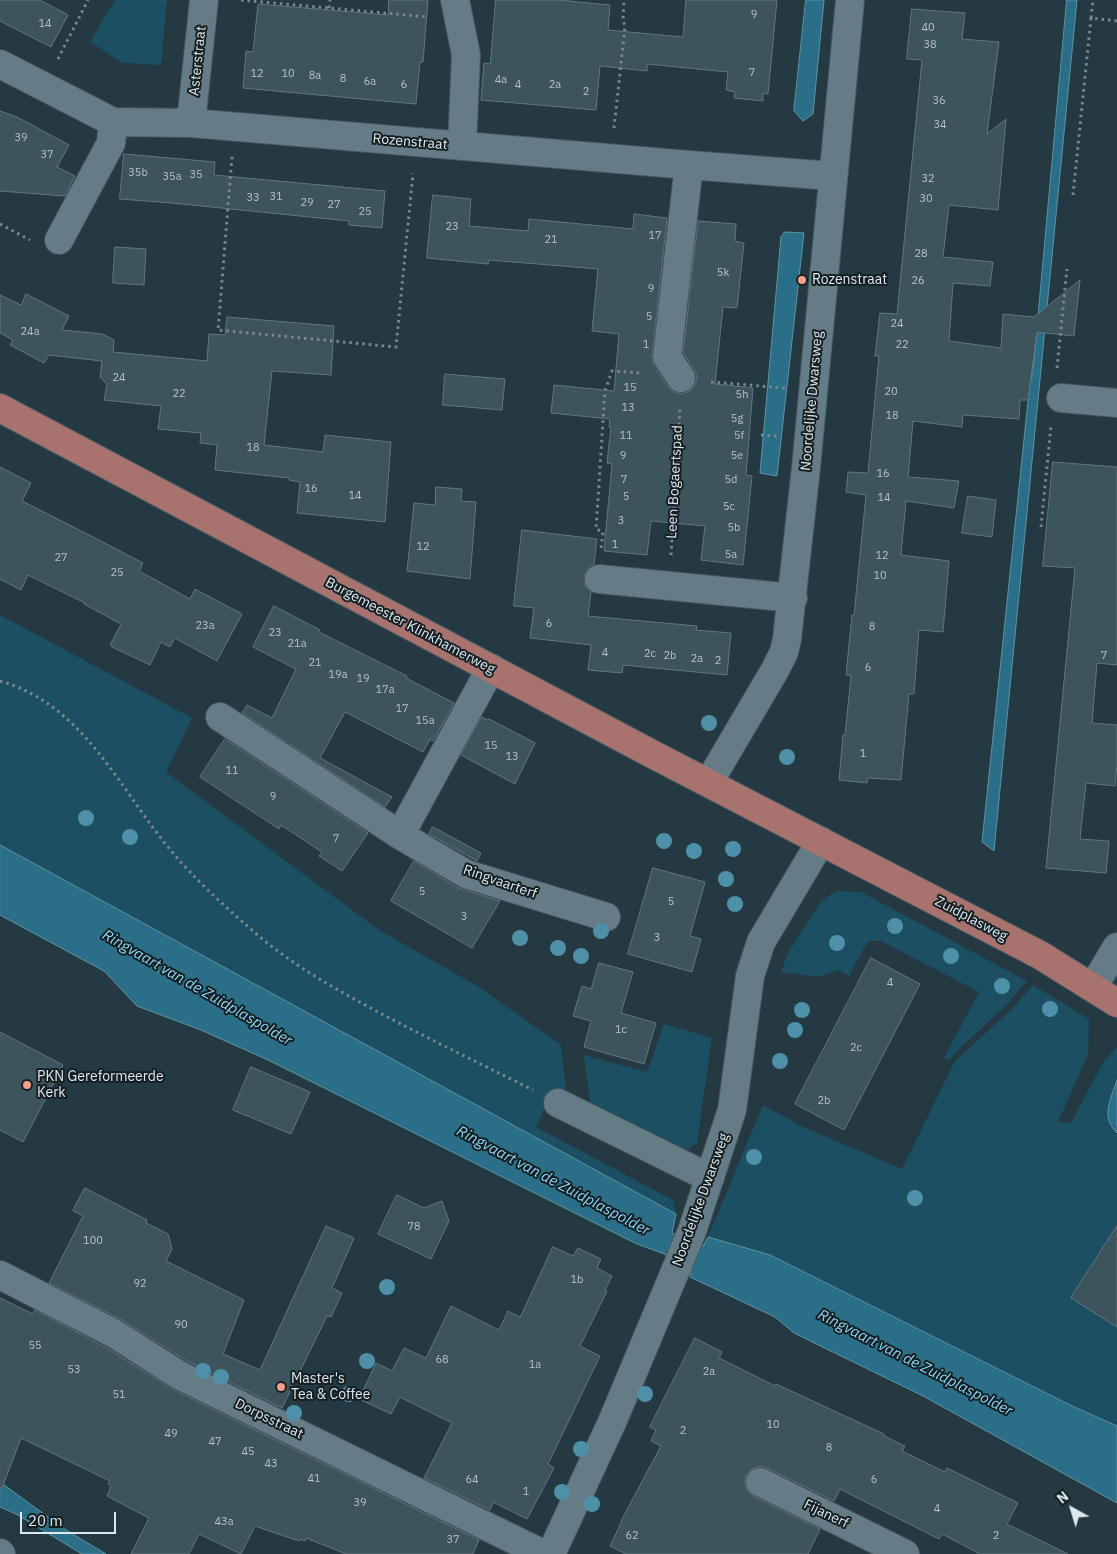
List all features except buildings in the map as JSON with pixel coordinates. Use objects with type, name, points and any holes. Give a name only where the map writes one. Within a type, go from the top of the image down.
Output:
[{"type":"main road","name":"Burgemeester Klinkhamerweg","points":[[0,408],[821,841]]},
{"type":"main road","name":"Zuidplasweg","points":[[821,841],[1040,955],[1117,1003]]},
{"type":"street","name":"Asterstraat","points":[[191,123],[204,0]]},
{"type":"street","name":"Noordelijke Dwarsweg","points":[[709,782],[784,652],[793,598],[850,0]]},
{"type":"street","points":[[457,10],[466,55],[462,146]]},
{"type":"street","name":"Rozenstraat","points":[[0,64],[113,122],[191,123],[832,176]]},
{"type":"street","points":[[59,240],[111,144],[113,122]]},
{"type":"street","points":[[681,378],[667,357],[689,165]]},
{"type":"street","points":[[1061,398],[1117,403]]},
{"type":"street","points":[[599,579],[793,598]]},
{"type":"street","points":[[400,835],[491,668]]},
{"type":"street","name":"Ringvaarterf","points":[[220,717],[400,835],[466,874],[606,917]]},
{"type":"street","name":"Noordelijke Dwarsweg","points":[[551,1554],[613,1420],[692,1231],[732,1110],[748,985],[761,942],[821,841]]},
{"type":"street","points":[[1093,988],[1117,947]]},
{"type":"street","points":[[558,1103],[710,1178]]},
{"type":"street","name":"Dorpsstraat","points":[[0,1275],[115,1334],[179,1375],[543,1554]]},
{"type":"street","name":"Fijanerf","points":[[760,1482],[895,1552]]},
{"type":"path","points":[[43,87],[88,0]]},
{"type":"path","points":[[241,0],[329,8],[457,10]]},
{"type":"path","points":[[329,8],[330,0]]},
{"type":"path","points":[[610,159],[625,27],[623,19],[624,0]]},
{"type":"path","points":[[1073,195],[1093,0]]},
{"type":"path","points":[[1091,18],[1117,21]]},
{"type":"path","points":[[235,127],[218,330],[396,348],[416,142]]},
{"type":"path","points":[[599,579],[603,532],[596,529],[605,391],[612,371],[790,388]]},
{"type":"path","name":"Leen Bogaertspad","points":[[669,586],[681,378]]},
{"type":"path","points":[[761,435],[785,437]]},
{"type":"path","points":[[0,681],[18,686],[44,700],[76,725],[190,873],[260,937],[291,962],[402,1025],[558,1103]]},
{"type":"shaded area","points":[[115,0],[167,0],[161,65],[123,63],[90,42]]},
{"type":"shaded area","points":[[0,615],[192,718],[166,772],[379,930],[479,987],[561,1045],[566,1089],[562,1097],[551,1095],[536,1127],[673,1200],[676,1214],[0,845]]},
{"type":"shaded area","points":[[838,891],[861,892],[1027,981],[1006,1005],[950,1060],[944,1058],[979,992],[881,941],[868,941],[849,976],[839,970],[818,977],[781,972],[787,955],[819,904],[828,896]]},
{"type":"shaded area","points":[[1033,985],[1089,1019],[1088,1054],[1058,1122],[1071,1123],[1105,1059],[1117,1046],[1116,1086],[1108,1113],[1111,1126],[1117,1133],[1117,1426],[1070,1405],[770,1255],[708,1237],[763,1105],[803,1127],[902,1169],[955,1061],[1011,1010]]},
{"type":"shaded area","points":[[664,1024],[712,1038],[697,1143],[687,1150],[590,1102],[584,1055],[647,1072]]},
{"type":"water","points":[[806,0],[824,0],[813,114],[803,121],[794,111]]},
{"type":"water","points":[[1067,0],[1077,0],[994,851],[982,842],[1030,382],[1033,371]]},
{"type":"water","points":[[785,232],[804,233],[777,476],[760,473],[781,237]]},
{"type":"water","name":"Ringvaart van de Zuidplaspolder","points":[[0,845],[676,1214],[672,1233],[703,1246],[708,1237],[770,1255],[1070,1405],[1117,1426],[1117,1503],[923,1396],[794,1333],[775,1317],[690,1277],[692,1267],[637,1244],[268,1060],[201,1030],[137,1006],[104,971],[0,915]]},
{"type":"water","points":[[1117,1080],[1117,1133],[1109,1121],[1108,1108]]},
{"type":"water","points":[[0,1482],[66,1530],[106,1554],[82,1554],[16,1514],[0,1507]]},
{"type":"place","name":"Rozenstraat","points":[[802,280]]},
{"type":"place","name":"PKN Gereformeerde Kerk","points":[[27,1085]]},
{"type":"place","name":"Master's Tea & Coffee","points":[[281,1387]]}]
